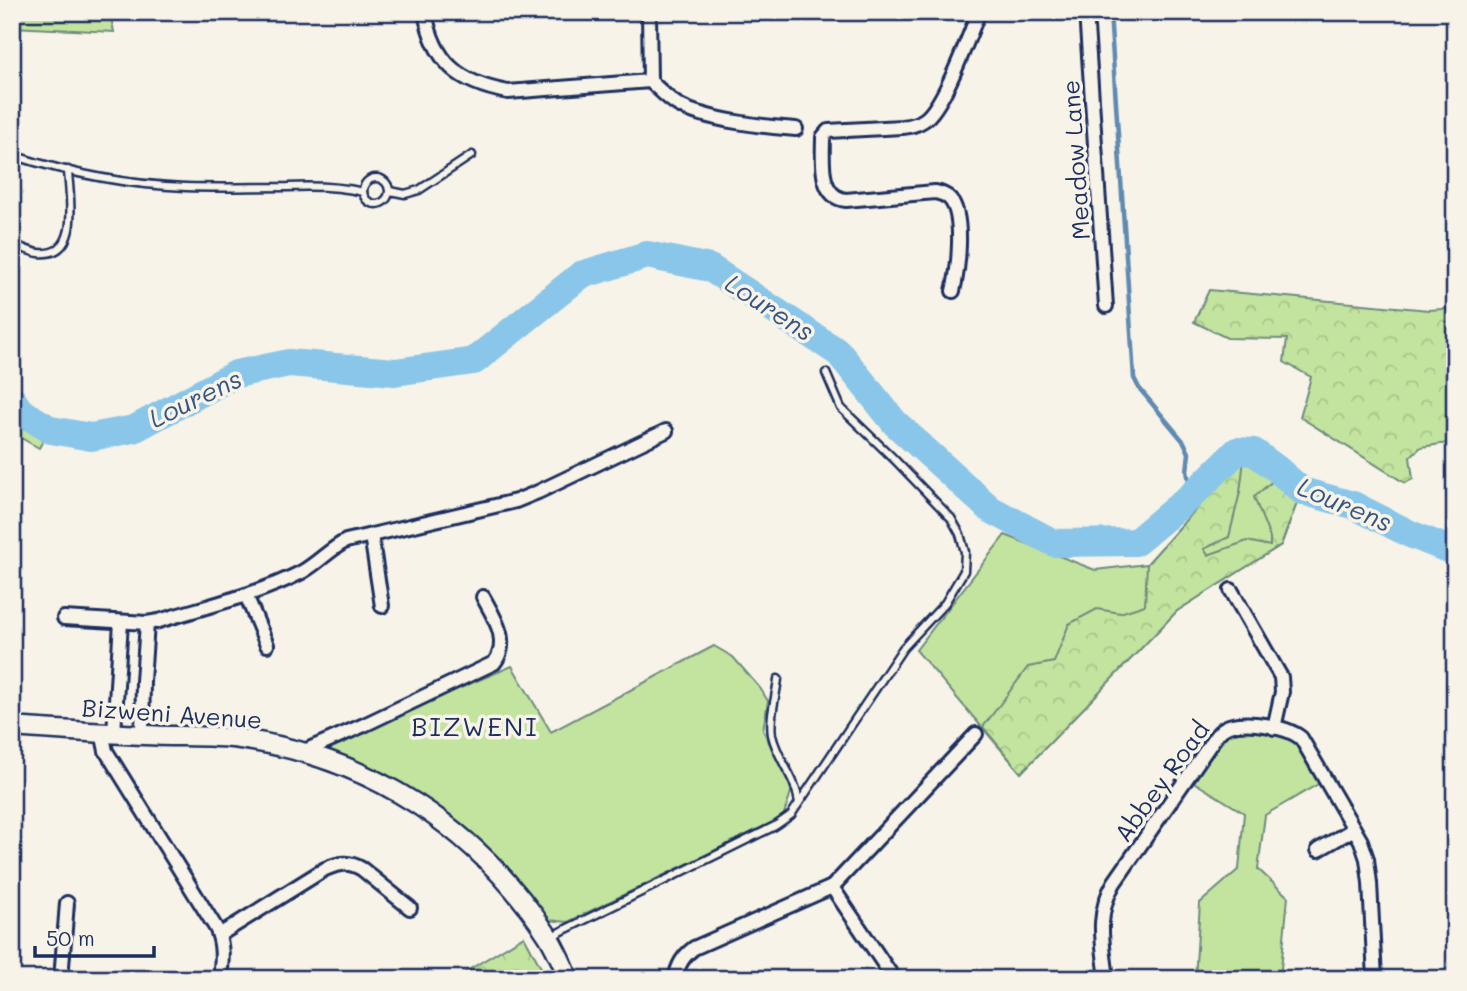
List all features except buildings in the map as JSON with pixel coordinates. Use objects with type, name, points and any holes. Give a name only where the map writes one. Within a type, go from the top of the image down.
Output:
[{"type":"street","points":[[425,12],[437,51],[446,64],[468,79],[493,89],[508,92],[650,81]]},
{"type":"street","points":[[649,12],[650,81],[669,99],[691,111],[713,117],[796,129]]},
{"type":"street","points":[[953,292],[959,248],[955,208],[950,199],[936,192],[846,200],[837,198],[828,191],[825,182],[823,140],[828,131],[902,127],[923,120],[940,102],[979,12]]},
{"type":"street","name":"Meadow Lane","points":[[1086,12],[1106,306]]},
{"type":"street","points":[[64,618],[147,623],[246,595],[304,571],[346,541],[516,501],[666,431]]},
{"type":"street","points":[[371,534],[382,606]]},
{"type":"street","points":[[1231,590],[1282,677],[1282,692],[1274,728]]},
{"type":"street","points":[[246,595],[267,645]]},
{"type":"street","points":[[302,752],[494,663],[499,657],[501,638],[499,628],[483,597]]},
{"type":"street","points":[[121,622],[106,751],[219,935],[222,949],[220,979]]},
{"type":"street","points":[[142,735],[147,623]]},
{"type":"street","name":"Abbey Road","points":[[1107,979],[1101,921],[1106,895],[1220,731],[1240,723],[1287,730],[1301,738],[1354,829],[1367,859],[1375,979]]},
{"type":"street","name":"Bizweni Avenue","points":[[12,727],[238,739],[302,752],[361,773],[422,807],[478,850],[549,938],[569,979]]},
{"type":"street","points":[[675,979],[683,957],[694,948],[832,887],[976,734]]},
{"type":"street","points":[[1318,850],[1354,829]]},
{"type":"street","points":[[219,935],[325,869],[342,863],[356,865],[410,908]]},
{"type":"street","points":[[832,887],[894,979]]},
{"type":"street","points":[[61,979],[67,903]]},
{"type":"lane","points":[[12,155],[68,170],[156,185],[326,187],[363,192]]},
{"type":"lane","points":[[390,191],[405,194],[419,190],[472,155]]},
{"type":"lane","points":[[12,244],[43,253],[60,248],[65,243],[70,224],[68,170]]},
{"type":"lane","points":[[374,178],[385,181],[390,191],[385,201],[375,205],[365,199],[363,192],[365,185],[374,178]]},
{"type":"lane","points":[[549,938],[775,826],[791,815],[903,648],[945,603],[964,571],[965,552],[960,534],[951,518],[841,408],[826,373]]},
{"type":"lane","points":[[778,680],[772,732],[795,782],[799,803]]},
{"type":"green space","points":[[12,12],[110,12],[114,32],[12,27]]},
{"type":"green space","points":[[1209,290],[1429,310],[1455,308],[1455,442],[1421,447],[1410,457],[1413,479],[1405,483],[1300,417],[1311,377],[1284,362],[1287,339],[1227,338],[1194,322]]},
{"type":"green space","points":[[12,411],[48,432],[39,448],[12,433]]},
{"type":"green space","points":[[1244,460],[1275,479],[1297,503],[1281,545],[1177,611],[1021,773],[916,650],[1005,535],[1095,570],[1147,564],[1229,472]]},
{"type":"green space","points":[[1244,460],[1240,492],[1229,537],[1204,549],[1208,555],[1247,541],[1270,546],[1270,538],[1254,497],[1275,479],[1297,503],[1281,545],[1177,611],[1021,773],[983,727],[1028,667],[1054,662],[1069,624],[1097,609],[1120,613],[1145,605],[1147,564],[1229,472]]},
{"type":"green space","points":[[714,646],[733,657],[768,701],[763,730],[792,789],[783,817],[568,922],[548,920],[478,838],[435,804],[382,773],[328,749],[330,743],[512,666],[551,732]]},
{"type":"green space","points":[[1243,728],[1276,733],[1293,740],[1320,783],[1265,815],[1258,869],[1288,897],[1280,979],[1195,979],[1200,903],[1239,869],[1244,813],[1192,781],[1224,736],[1228,732]]},
{"type":"green space","points":[[524,936],[547,979],[454,979]]},
{"type":"waterway","points":[[1110,12],[1134,378],[1139,388],[1184,442],[1189,453],[1187,471],[1192,495]]},
{"type":"waterway","name":"Lourens","points":[[12,399],[20,411],[51,430],[91,437],[134,429],[236,374],[289,363],[395,372],[474,361],[581,275],[647,255],[710,268],[839,353],[895,423],[990,509],[1054,543],[1136,542],[1192,495],[1237,451],[1254,452],[1302,491],[1353,505],[1410,534],[1455,552]]},
{"type":"district","name":"BIZWENI","points":[[475,726]]}]
